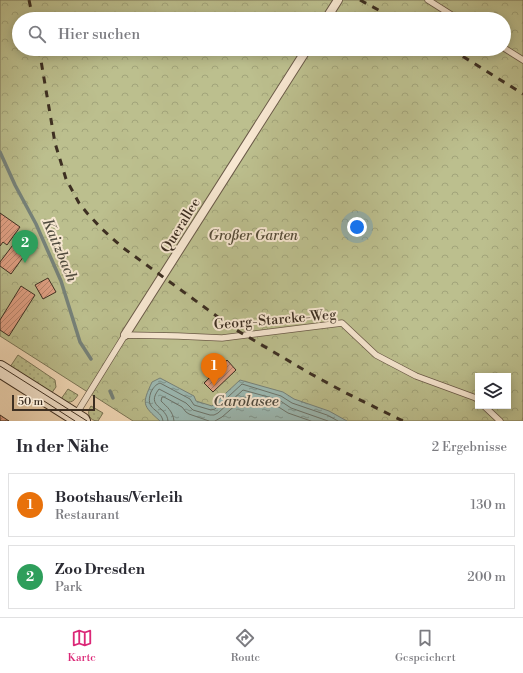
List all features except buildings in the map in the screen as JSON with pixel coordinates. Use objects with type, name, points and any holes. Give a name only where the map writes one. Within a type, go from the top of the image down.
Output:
[{"type":"main road","points":[[0,370],[79,419]]},
{"type":"street","points":[[330,12],[338,0]]},
{"type":"street","name":"Querallee","points":[[125,335],[303,56]]},
{"type":"lane","points":[[428,0],[447,12]]},
{"type":"lane","points":[[511,52],[523,60]]},
{"type":"lane","name":"Georg-Starcke-Weg","points":[[125,335],[222,338],[342,324],[376,355],[416,376],[475,398]]},
{"type":"lane","name":"Querallee","points":[[79,419],[86,396],[125,335]]},
{"type":"lane","points":[[487,409],[500,421]]},
{"type":"green space","name":"Großer Garten","points":[[0,0],[523,0],[523,421],[133,421],[0,336]]},
{"type":"green space","points":[[18,355],[55,380],[56,387],[51,394],[10,367]]},
{"type":"green space","points":[[68,389],[78,395],[71,402],[66,402],[61,399]]},
{"type":"green space","points":[[91,406],[103,413],[98,421],[92,420],[89,416],[89,409]]},
{"type":"water","name":"Carolasee","points":[[160,378],[194,396],[196,401],[212,406],[240,380],[283,392],[294,399],[329,411],[347,421],[160,421],[147,407],[145,400],[152,382]]},
{"type":"waterway","name":"Kaitzbach","points":[[0,152],[15,185],[36,224],[61,281],[80,342],[91,359]]},
{"type":"waterway","name":"Kaitzbach","points":[[110,391],[113,398]]},
{"type":"tram line","points":[[0,366],[87,421]]},
{"type":"tram line","points":[[44,401],[75,421]]},
{"type":"railway","points":[[29,0],[32,12]]},
{"type":"railway","points":[[360,0],[382,12]]},
{"type":"railway","points":[[40,56],[55,143],[66,179],[79,203],[102,229],[122,247],[233,328],[311,374],[403,421]]},
{"type":"railway","points":[[462,56],[523,94]]},
{"type":"place","name":"Zoo Dresden","points":[[25,263]]},
{"type":"place","name":"Bootshaus/Verleih","points":[[214,386]]}]
